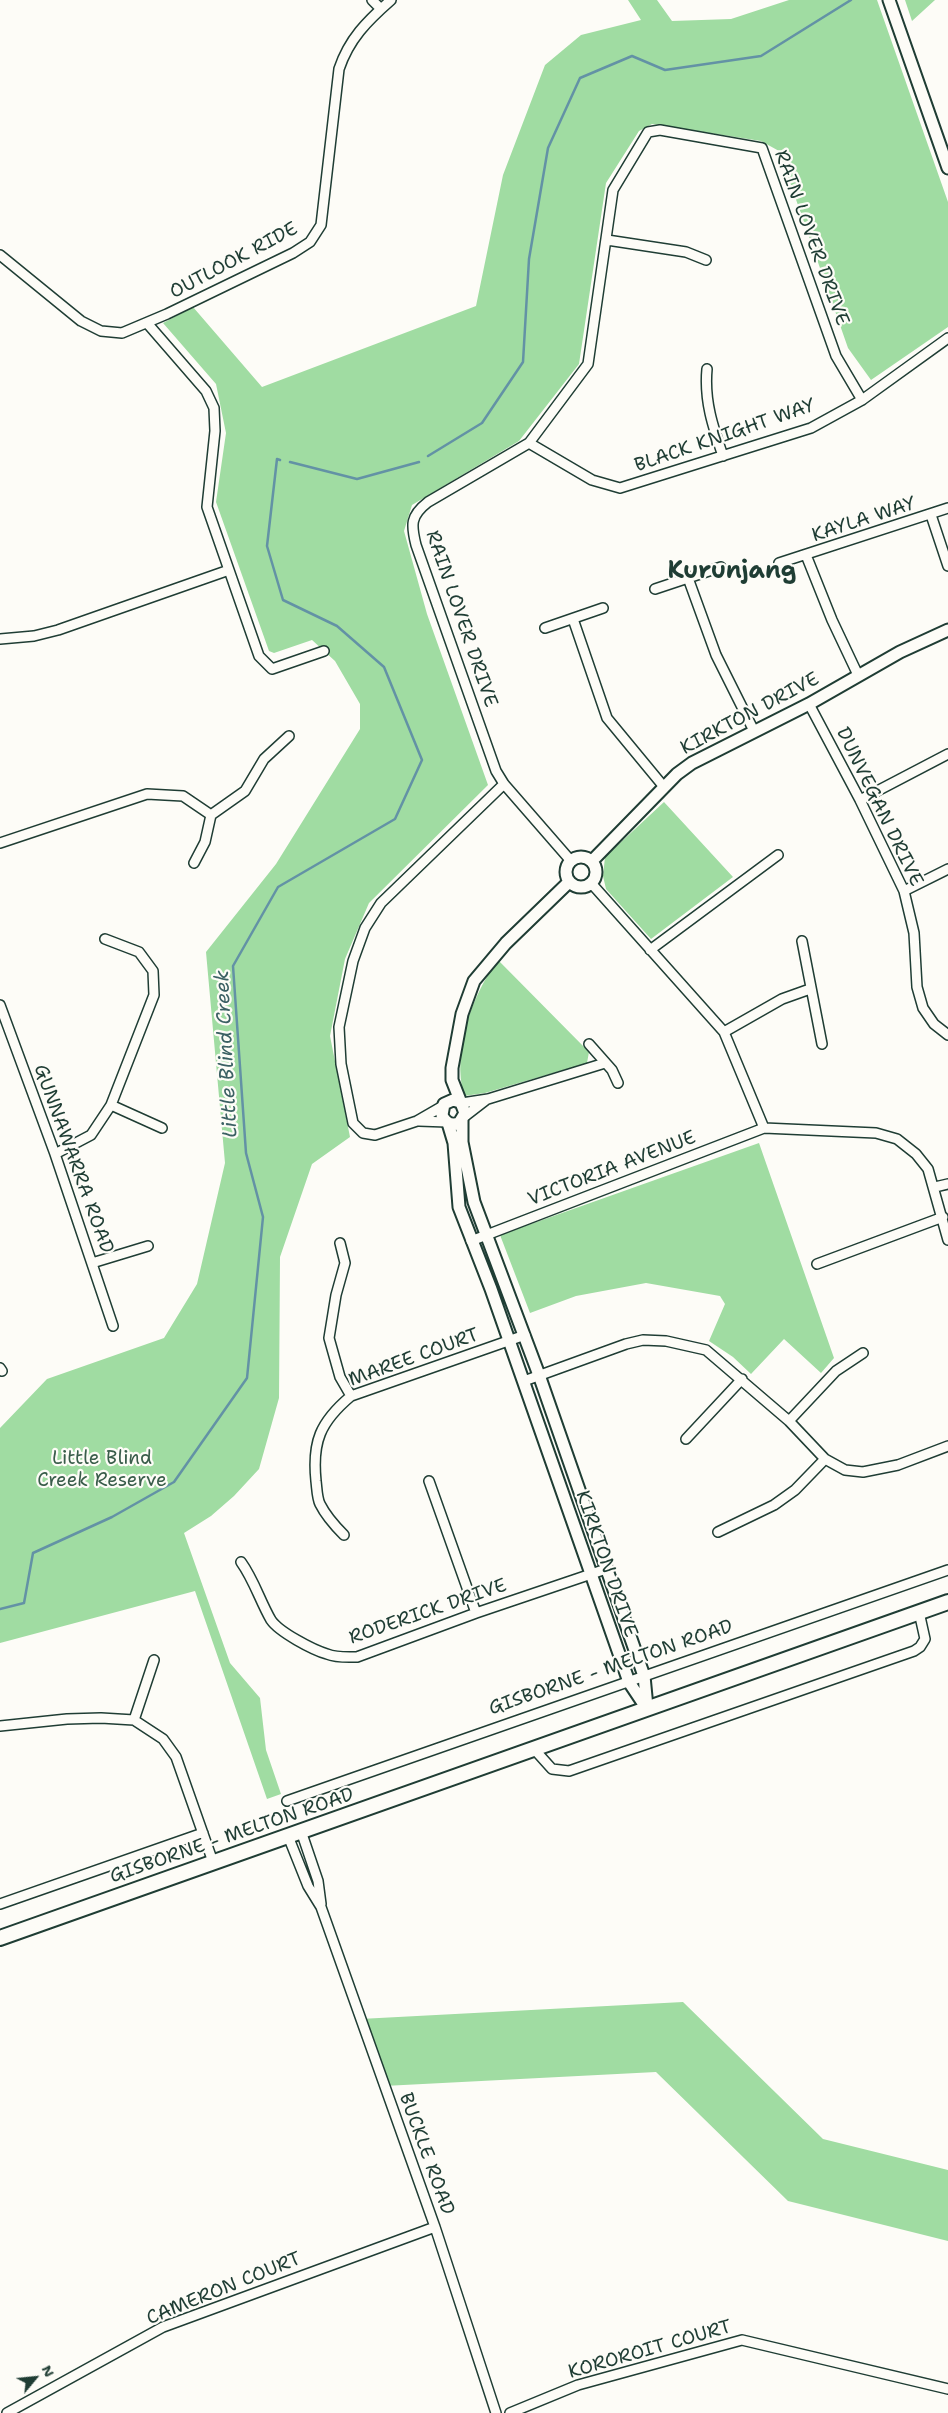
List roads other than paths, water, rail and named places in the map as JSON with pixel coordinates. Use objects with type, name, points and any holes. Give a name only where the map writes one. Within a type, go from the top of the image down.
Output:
[{"type":"main road","name":"GISBORNE - MELTON ROAD","points":[[0,1938],[948,1602]]},
{"type":"street","points":[[372,0],[380,9]]},
{"type":"street","name":"OUTLOOK RIDE","points":[[0,255],[81,321],[101,331],[122,333],[147,323],[293,253],[310,242],[321,225],[339,69],[346,50],[356,34],[391,0]]},
{"type":"street","points":[[889,0],[948,168]]},
{"type":"street","name":"RAIN LOVER DRIVE","points":[[571,861],[504,784],[496,771],[416,545],[413,532],[413,518],[418,509],[428,502],[529,443],[588,364],[613,190],[648,132],[660,130],[762,148],[836,356],[862,400]]},
{"type":"street","points":[[607,240],[686,252],[706,260]]},
{"type":"street","points":[[147,323],[206,391],[214,408],[215,431],[207,507],[259,656],[272,669],[324,651]]},
{"type":"street","name":"BLACK KNIGHT WAY","points":[[529,443],[592,480],[620,488],[811,428],[862,400],[948,338]]},
{"type":"street","points":[[707,369],[705,393],[710,416],[723,456]]},
{"type":"street","name":"KAYLA WAY","points":[[779,563],[948,508]]},
{"type":"street","name":"KAYLA WAY","points":[[931,515],[948,566]]},
{"type":"street","name":"KAYLA WAY","points":[[806,555],[832,620],[858,675]]},
{"type":"street","points":[[655,589],[721,567]]},
{"type":"street","points":[[0,639],[34,636],[58,630],[229,570]]},
{"type":"street","points":[[688,578],[716,655],[754,731]]},
{"type":"street","points":[[545,628],[603,608]]},
{"type":"street","points":[[573,619],[606,718],[664,787]]},
{"type":"street","name":"KIRKTON DRIVE","points":[[592,861],[664,787],[692,763],[810,704],[900,652],[948,630]]},
{"type":"street","name":"DUNVEGAN DRIVE","points":[[810,704],[904,890],[914,933],[917,987],[922,1008],[934,1024],[948,1035]]},
{"type":"street","points":[[194,863],[205,842],[211,815],[245,791],[264,759],[289,736]]},
{"type":"street","points":[[860,800],[948,754]]},
{"type":"street","points":[[504,784],[381,903],[365,928],[353,962],[339,1028],[341,1064],[353,1123],[363,1133],[375,1135],[417,1122],[453,1100],[461,1103],[488,1099],[605,1063]]},
{"type":"street","points":[[0,843],[147,794],[183,796],[211,815]]},
{"type":"street","points":[[650,950],[778,855]]},
{"type":"street","points":[[579,857],[592,861],[596,872],[591,883],[580,887],[570,882],[566,873],[571,861],[579,857]]},
{"type":"street","points":[[904,890],[948,869]]},
{"type":"street","points":[[447,1122],[442,1115],[443,1105],[452,1080],[456,1037],[474,981],[506,942],[570,882]]},
{"type":"street","points":[[591,883],[724,1032],[764,1128],[876,1134],[897,1139],[916,1154],[928,1169],[935,1186],[948,1240]]},
{"type":"street","points":[[55,1154],[91,1135],[111,1105],[154,995],[152,971],[139,952],[104,939]]},
{"type":"street","points":[[802,941],[822,1044]]},
{"type":"street","points":[[724,1032],[782,999],[810,989]]},
{"type":"street","name":"GUNNAWARRA ROAD","points":[[0,1004],[55,1154],[113,1326]]},
{"type":"street","points":[[589,1044],[612,1070],[618,1083]]},
{"type":"street","points":[[452,1080],[465,1110],[463,1119]]},
{"type":"street","points":[[417,1122],[447,1122],[456,1124],[488,1099]]},
{"type":"street","points":[[111,1105],[162,1128]]},
{"type":"street","name":"KIRKTON DRIVE","points":[[463,1119],[462,1142],[474,1202],[525,1335],[644,1676],[647,1709]]},
{"type":"street","name":"KIRKTON DRIVE","points":[[447,1122],[454,1143],[459,1207],[524,1381],[629,1682],[647,1709]]},
{"type":"street","name":"VICTORIA AVENUE","points":[[471,1241],[764,1128]]},
{"type":"street","points":[[935,1186],[948,1184]]},
{"type":"street","points":[[817,1264],[943,1217]]},
{"type":"street","points":[[340,1243],[346,1263],[336,1295],[330,1338],[340,1377],[351,1396]]},
{"type":"street","points":[[92,1263],[148,1246]]},
{"type":"street","name":"MAREE COURT","points":[[344,1536],[330,1521],[318,1502],[314,1457],[320,1432],[336,1408],[351,1396],[525,1335]]},
{"type":"street","points":[[524,1381],[643,1340],[666,1341],[706,1350],[789,1421],[825,1459],[845,1470],[863,1472],[898,1465],[948,1446]]},
{"type":"street","points":[[789,1421],[836,1371],[863,1353]]},
{"type":"street","points":[[686,1439],[742,1379]]},
{"type":"street","points":[[718,1532],[774,1505],[795,1490],[825,1459]]},
{"type":"street","points":[[429,1481],[476,1613]]},
{"type":"street","name":"RODERICK DRIVE","points":[[241,1562],[251,1576],[272,1621],[280,1630],[326,1654],[342,1658],[358,1656],[476,1613],[606,1569]]},
{"type":"street","name":"GISBORNE - MELTON ROAD","points":[[287,1801],[948,1570]]},
{"type":"street","points":[[534,1749],[552,1769],[569,1771],[914,1651],[920,1647],[925,1639],[919,1612]]},
{"type":"street","points":[[134,1720],[154,1660]]},
{"type":"street","points":[[0,1726],[67,1719],[101,1718],[134,1720],[163,1739],[176,1757],[213,1862]]},
{"type":"street","name":"GISBORNE - MELTON ROAD","points":[[0,1904],[203,1832]]},
{"type":"street","name":"BUCKLE ROAD","points":[[295,1834],[308,1886],[321,1906]]},
{"type":"street","name":"BUCKLE ROAD","points":[[295,1834],[318,1881],[321,1906],[435,2227],[496,2413]]},
{"type":"street","name":"CAMERON COURT","points":[[7,2413],[163,2327],[435,2227]]},
{"type":"street","name":"KOROROIT COURT","points":[[510,2413],[578,2385],[742,2340],[948,2389]]},
{"type":"waterway","name":"Little Blind Creek","points":[[428,456],[482,423],[523,362],[529,259],[548,148],[580,78],[632,56],[665,70],[761,56],[851,0]]},
{"type":"waterway","name":"Little Blind Creek","points":[[0,1609],[24,1603],[33,1553],[112,1517],[174,1482],[247,1378],[263,1217],[246,1153],[233,966],[278,887],[395,819],[422,760],[384,667],[337,626],[283,600],[267,546],[277,459],[280,460]]},
{"type":"waterway","name":"Little Blind Creek","points":[[290,462],[357,479],[419,462]]},
{"type":"district","name":"Kurunjang","points":[[732,572]]},
{"type":"park label","name":"Little Blind Creek Reserve","points":[[102,1470]]}]
